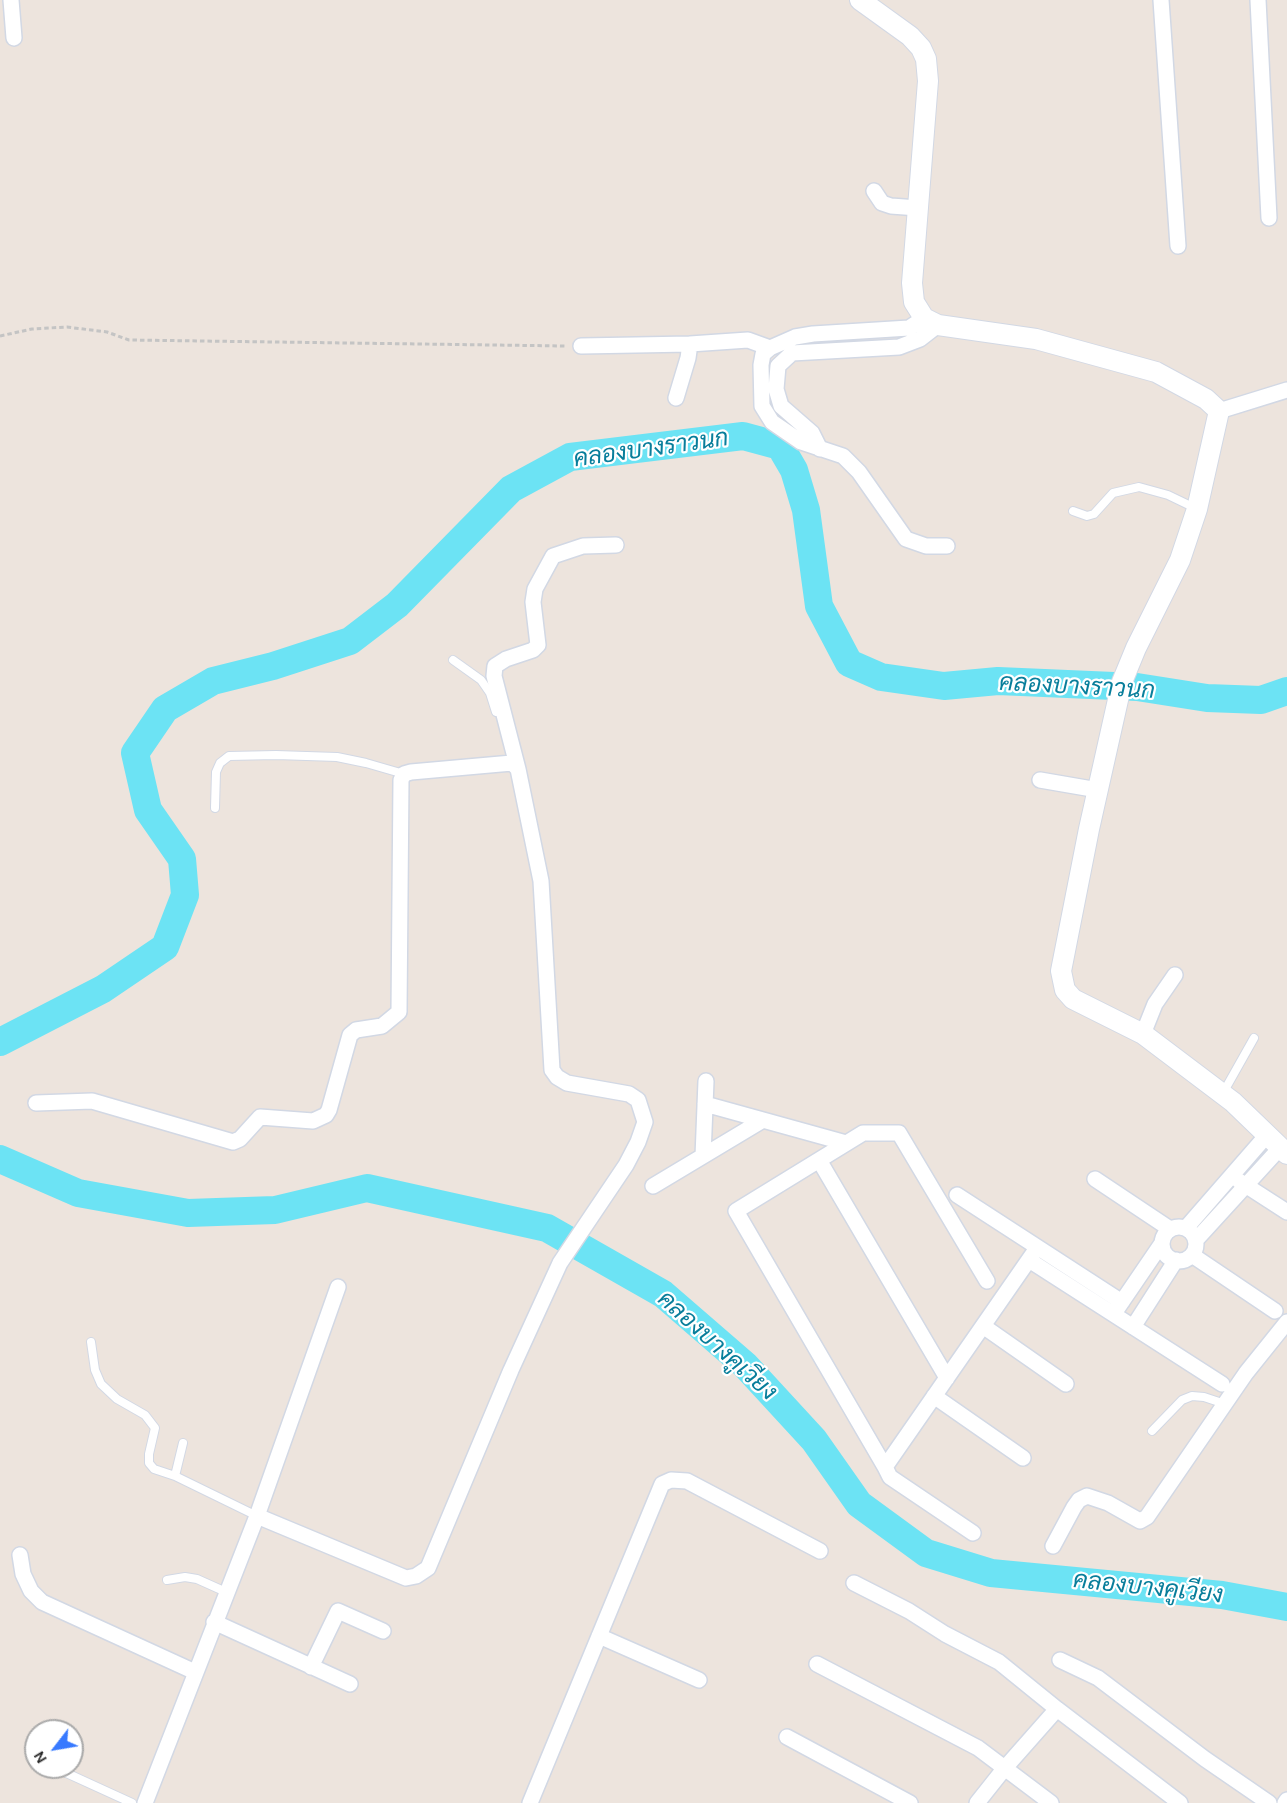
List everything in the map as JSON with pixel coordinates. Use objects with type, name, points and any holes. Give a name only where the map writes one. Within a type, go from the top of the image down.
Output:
[{"type":"street","points":[[11,0],[14,38]]},
{"type":"street","points":[[860,0],[910,36],[921,48],[926,59],[928,81],[912,283],[914,302],[931,322]]},
{"type":"street","points":[[1161,0],[1178,246]]},
{"type":"street","points":[[1258,0],[1269,219]]},
{"type":"street","points":[[874,191],[882,203],[918,208]]},
{"type":"street","points":[[820,449],[812,433],[781,406],[776,389],[778,366],[792,353],[815,350],[886,350],[899,347],[920,339],[931,322]]},
{"type":"street","points":[[947,546],[926,546],[906,538],[859,472],[843,456],[801,442],[772,422],[762,406],[763,354],[770,348],[795,337],[909,328],[931,322],[1036,339],[1124,361],[1156,372],[1206,399],[1219,411]]},
{"type":"street","points":[[581,346],[690,344],[748,340],[770,348]]},
{"type":"street","points":[[676,398],[690,344]]},
{"type":"street","points":[[1219,411],[1287,390]]},
{"type":"street","points":[[1219,411],[1197,509],[1180,560],[1136,648],[1122,682],[1062,971],[1065,990],[1072,999],[1143,1034],[1223,1094],[1278,1146]]},
{"type":"street","points":[[257,1515],[405,1578],[416,1576],[428,1568],[511,1370],[560,1263],[626,1165],[638,1142],[645,1122],[638,1100],[615,1090],[567,1083],[557,1077],[552,1070],[541,881],[518,769],[494,676],[495,666],[506,658],[533,650],[538,645],[533,602],[535,589],[553,556],[583,546],[616,545]]},
{"type":"street","points":[[36,1103],[92,1101],[233,1142],[240,1138],[260,1117],[313,1121],[326,1115],[350,1035],[356,1030],[382,1026],[399,1012],[401,780],[404,774],[502,763],[512,763],[518,769]]},
{"type":"street","points":[[1040,780],[1098,790]]},
{"type":"street","points":[[1143,1034],[1155,1004],[1175,975]]},
{"type":"street","points":[[703,1156],[706,1081]]},
{"type":"street","points":[[705,1104],[846,1143]]},
{"type":"street","points":[[653,1186],[763,1120]]},
{"type":"street","points":[[973,1533],[890,1477],[736,1211],[863,1133],[900,1132],[987,1281]]},
{"type":"street","points":[[1118,1308],[1162,1243],[1166,1233],[1178,1229],[1231,1176],[1278,1146]]},
{"type":"street","points":[[1162,1243],[1166,1254],[1182,1261],[1278,1146]]},
{"type":"street","points":[[819,1160],[947,1378]]},
{"type":"street","points":[[1231,1176],[1287,1212]]},
{"type":"street","points":[[1095,1179],[1178,1229],[1190,1231],[1194,1248],[1275,1311]]},
{"type":"street","points":[[957,1195],[1033,1254],[1118,1308],[1133,1327],[1222,1384]]},
{"type":"street","points":[[885,1467],[1033,1254]]},
{"type":"street","points":[[1133,1327],[1176,1260]]},
{"type":"street","points":[[145,1803],[257,1515],[338,1287]]},
{"type":"street","points":[[1053,1546],[1074,1507],[1079,1500],[1087,1496],[1108,1503],[1140,1521],[1147,1517],[1246,1373],[1287,1322]]},
{"type":"street","points":[[983,1326],[1066,1384]]},
{"type":"street","points":[[934,1396],[1023,1458]]},
{"type":"street","points":[[530,1803],[662,1484],[671,1480],[687,1481],[820,1551]]},
{"type":"street","points":[[20,1555],[23,1574],[31,1591],[42,1602],[195,1672]]},
{"type":"street","points":[[854,1583],[999,1662],[1180,1803]]},
{"type":"street","points":[[311,1667],[338,1611],[383,1631]]},
{"type":"street","points":[[214,1622],[350,1684]]},
{"type":"street","points":[[599,1636],[699,1680]]},
{"type":"street","points":[[1060,1660],[1098,1678],[1205,1759],[1269,1803]]},
{"type":"street","points":[[817,1664],[978,1748],[1051,1803]]},
{"type":"street","points":[[977,1803],[1057,1709]]},
{"type":"street","points":[[787,1737],[910,1803]]},
{"type":"lane","points":[[1073,511],[1087,516],[1094,514],[1113,493],[1139,487],[1168,495],[1197,509]]},
{"type":"lane","points":[[453,660],[481,680],[490,693],[498,718],[508,731]]},
{"type":"lane","points":[[215,808],[216,772],[220,763],[229,756],[337,757],[404,774]]},
{"type":"lane","points":[[1223,1094],[1254,1038]]},
{"type":"lane","points":[[91,1342],[95,1370],[101,1384],[117,1399],[145,1415],[155,1428],[149,1454],[149,1463],[154,1469],[175,1476],[257,1515]]},
{"type":"lane","points":[[1152,1431],[1182,1400],[1192,1396],[1204,1397],[1225,1404]]},
{"type":"lane","points":[[175,1476],[183,1443]]},
{"type":"lane","points":[[167,1580],[184,1577],[197,1579],[226,1592]]},
{"type":"lane","points":[[80,1779],[132,1803]]},
{"type":"path","points":[[0,336],[32,329],[67,327],[107,332],[129,340],[581,346]]},
{"type":"waterway","name":"คลองบางราวนก","points":[[0,1042],[103,989],[165,947],[185,895],[182,859],[148,810],[135,753],[165,709],[213,681],[273,666],[350,641],[397,605],[511,489],[570,457],[743,436],[780,446],[794,470],[806,510],[819,606],[849,663],[881,677],[944,686],[998,681],[1137,687],[1207,698],[1261,700],[1287,691]]},
{"type":"waterway","name":"คลองบางคูเวียง","points":[[0,1159],[78,1193],[188,1213],[275,1210],[367,1188],[547,1228],[663,1294],[745,1365],[814,1440],[859,1504],[926,1553],[991,1573],[1222,1595],[1287,1607]]}]
